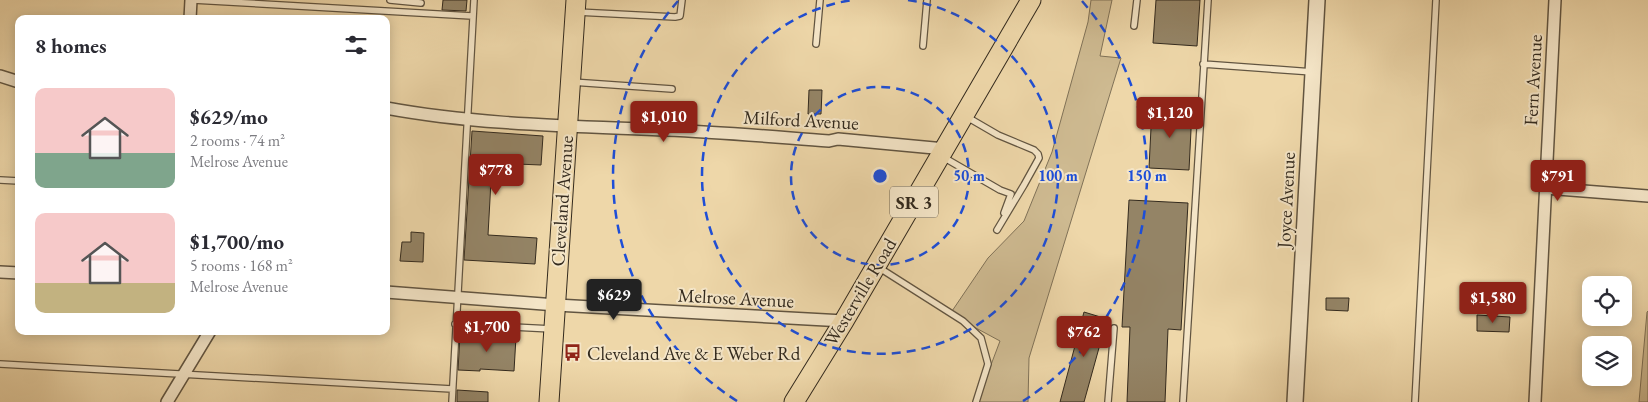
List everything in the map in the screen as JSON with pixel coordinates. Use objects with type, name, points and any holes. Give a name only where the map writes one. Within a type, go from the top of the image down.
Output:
[{"type":"main road","name":"Westerville Road","points":[[794,402],[844,321],[1031,0]]},
{"type":"main road","name":"Cleveland Avenue","points":[[549,402],[575,6]]},
{"type":"street","points":[[190,15],[192,0]]},
{"type":"street","name":"Joyce Avenue","points":[[1295,402],[1317,0]]},
{"type":"street","name":"Fern Avenue","points":[[1535,402],[1555,0]]},
{"type":"street","points":[[0,76],[15,81]]},
{"type":"street","name":"Milford Avenue","points":[[390,108],[466,118],[567,126],[669,130],[829,141],[838,139],[943,152]]},
{"type":"street","points":[[1545,188],[1648,196]]},
{"type":"street","points":[[0,272],[15,273]]},
{"type":"street","name":"Melrose Avenue","points":[[390,292],[556,305],[844,321]]},
{"type":"street","points":[[167,402],[173,389],[208,335]]},
{"type":"lane","points":[[192,0],[472,16]]},
{"type":"lane","points":[[390,0],[421,3]]},
{"type":"lane","points":[[452,402],[456,298],[474,0]]},
{"type":"lane","points":[[575,6],[675,17],[680,16],[682,0]]},
{"type":"lane","points":[[816,44],[820,0]]},
{"type":"lane","points":[[923,46],[927,0]]},
{"type":"lane","points":[[1134,26],[1137,0]]},
{"type":"lane","points":[[1183,402],[1208,0]]},
{"type":"lane","points":[[1415,402],[1436,0]]},
{"type":"lane","points":[[1203,64],[1313,72]]},
{"type":"lane","points":[[570,82],[672,89]]},
{"type":"lane","points":[[943,152],[1000,190],[1011,194],[997,230],[1039,158],[1038,154],[1034,150],[998,135],[965,115]]},
{"type":"lane","points":[[0,180],[15,181]]},
{"type":"lane","points":[[876,266],[963,321],[981,338],[988,364],[976,402]]},
{"type":"lane","points":[[455,324],[554,329]]},
{"type":"lane","points":[[1108,402],[1114,328]]},
{"type":"lane","points":[[0,364],[452,389]]},
{"type":"shaded area","points":[[1091,0],[1112,0],[1100,56],[1121,58],[1029,358],[1028,402],[977,402],[1000,341],[950,314],[988,258],[1024,221],[1052,152],[1088,22]]},
{"type":"shaded area","points":[[1647,312],[1648,402],[1639,402]]},
{"type":"building","points":[[443,0],[467,0],[466,11],[442,10]]},
{"type":"building","points":[[1156,0],[1200,0],[1197,46],[1153,43]]},
{"type":"building","points":[[809,90],[822,90],[821,114],[808,114]]},
{"type":"building","points":[[1152,108],[1192,110],[1189,170],[1149,168]]},
{"type":"building","points":[[472,131],[543,136],[541,165],[492,163],[488,235],[537,238],[535,264],[464,260]]},
{"type":"building","points":[[1129,200],[1188,203],[1181,330],[1168,329],[1165,402],[1127,402],[1130,327],[1122,327]]},
{"type":"building","points":[[411,232],[424,233],[423,262],[400,261],[402,242],[411,242]]},
{"type":"building","points":[[1326,298],[1349,298],[1348,311],[1326,310]]},
{"type":"building","points":[[1084,312],[1107,319],[1084,402],[1060,402]]},
{"type":"building","points":[[1477,315],[1510,317],[1509,332],[1477,331]]},
{"type":"building","points":[[460,335],[516,337],[514,371],[458,370]]},
{"type":"building","points":[[457,390],[488,392],[488,402],[457,402]]},
{"type":"place","name":"Cleveland Ave & E Weber Rd","points":[[573,353]]}]
